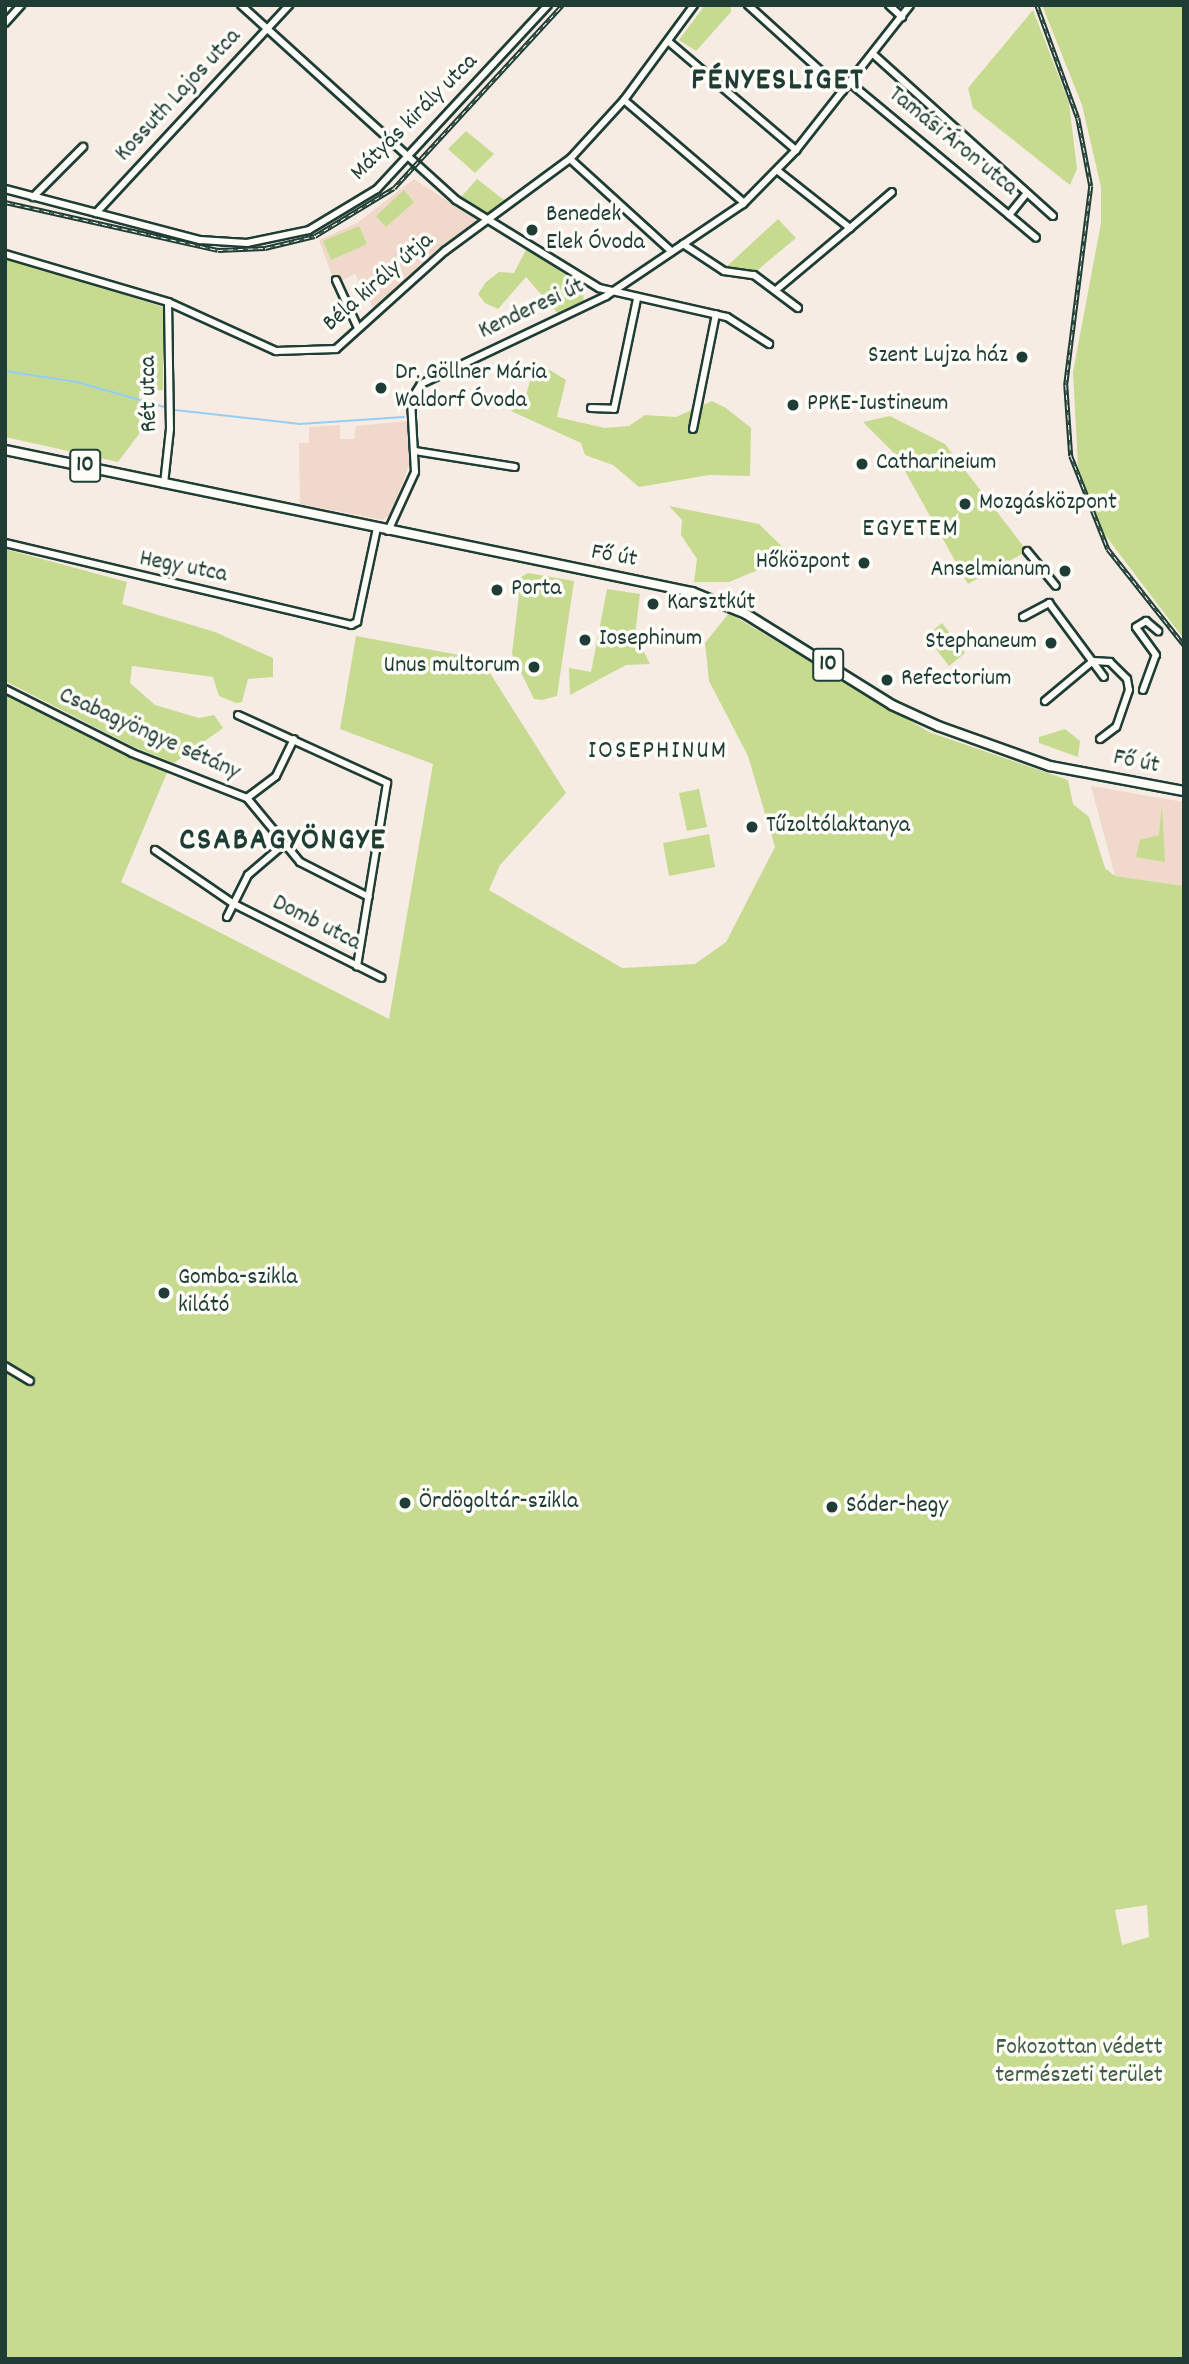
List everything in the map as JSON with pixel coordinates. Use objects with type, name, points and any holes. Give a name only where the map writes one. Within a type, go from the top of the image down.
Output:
[{"type":"main road","name":"Fő út","points":[[5,450],[718,600],[937,726],[1050,766],[1184,791]]},
{"type":"street","points":[[5,23],[21,5]]},
{"type":"street","points":[[241,5],[407,160],[488,219],[599,288],[613,289],[637,299],[716,313],[769,344]]},
{"type":"street","name":"Kossuth Lajos utca","points":[[96,213],[289,5]]},
{"type":"street","name":"Mátyás király utca","points":[[5,189],[210,241],[283,238],[335,216],[407,160],[548,5]]},
{"type":"street","name":"Béla király útja","points":[[5,254],[168,302],[283,353],[336,349],[488,219],[570,159],[624,100],[694,5]]},
{"type":"street","points":[[748,5],[844,91]]},
{"type":"street","points":[[889,5],[902,17]]},
{"type":"street","name":"Kenderesi út","points":[[388,531],[415,472],[411,400],[421,384],[592,303],[744,203],[796,150],[910,5]]},
{"type":"street","points":[[669,42],[796,150]]},
{"type":"street","points":[[873,54],[1053,216]]},
{"type":"street","name":"Tamási Áron utca","points":[[850,83],[1009,215],[1026,194]]},
{"type":"street","points":[[624,100],[744,203]]},
{"type":"street","points":[[33,197],[83,147]]},
{"type":"street","points":[[570,159],[671,251]]},
{"type":"street","points":[[778,171],[850,228]]},
{"type":"street","points":[[776,290],[892,192]]},
{"type":"street","points":[[1009,215],[1036,238]]},
{"type":"street","points":[[683,244],[724,271],[754,275],[798,308]]},
{"type":"street","points":[[336,280],[358,328]]},
{"type":"street","points":[[592,303],[599,288]]},
{"type":"street","points":[[591,408],[614,409],[637,299]]},
{"type":"street","name":"Rét utca","points":[[164,484],[170,438],[168,302]]},
{"type":"street","points":[[693,429],[716,313]]},
{"type":"street","points":[[415,451],[516,467]]},
{"type":"street","name":"Hegy utca","points":[[5,543],[71,564],[355,624],[377,528]]},
{"type":"street","points":[[1027,551],[1056,586]]},
{"type":"street","points":[[1023,617],[1049,603],[1104,677]]},
{"type":"street","points":[[1143,690],[1156,655],[1136,627],[1146,621],[1158,631]]},
{"type":"street","points":[[1045,701],[1093,662],[1110,662],[1129,685],[1116,727],[1100,739]]},
{"type":"street","name":"Csabagyöngye sétány","points":[[5,689],[132,753],[247,799],[282,846],[369,897]]},
{"type":"street","points":[[238,715],[387,783],[357,967]]},
{"type":"street","points":[[247,799],[276,776],[294,739]]},
{"type":"street","name":"Domb utca","points":[[227,917],[248,875],[282,846]]},
{"type":"street","name":"Domb utca","points":[[155,850],[234,904],[382,978]]},
{"type":"street","points":[[5,1366],[30,1381]]},
{"type":"shaded area","points":[[414,179],[477,220],[374,309],[355,274],[339,282],[331,273],[319,240],[357,223]]},
{"type":"shaded area","points":[[407,421],[412,457],[391,515],[382,520],[300,504],[299,443],[309,443],[309,427],[340,425],[340,439],[354,439],[356,426]]},
{"type":"shaded area","points":[[1091,786],[1184,802],[1184,886],[1115,876]]},
{"type":"green space","points":[[705,5],[731,5],[731,12],[696,51],[679,40]]},
{"type":"green space","points":[[1042,5],[1184,5],[1184,639],[1099,527],[1078,467],[1073,372],[1101,223],[1101,187],[1082,105]]},
{"type":"green space","points":[[1033,10],[1069,103],[1077,169],[1070,185],[973,108],[968,88]]},
{"type":"green space","points":[[466,131],[494,154],[475,173],[448,149]]},
{"type":"green space","points":[[477,179],[508,203],[490,215],[461,197]]},
{"type":"green space","points":[[404,190],[414,202],[386,227],[376,216]]},
{"type":"green space","points":[[778,219],[796,238],[754,273],[725,268]]},
{"type":"green space","points":[[359,226],[367,244],[331,260],[323,241]]},
{"type":"green space","points":[[527,248],[584,288],[583,305],[560,316],[526,277],[498,309],[485,303],[478,294],[486,282],[499,272],[514,273]]},
{"type":"green space","points":[[5,257],[163,307],[163,390],[139,391],[139,434],[118,462],[5,437]]},
{"type":"green space","points":[[535,361],[566,380],[557,417],[605,428],[629,426],[645,415],[676,417],[712,401],[726,408],[751,428],[750,476],[709,475],[639,487],[613,465],[585,455],[581,443],[511,411],[526,396]]},
{"type":"green space","points":[[890,416],[945,444],[1027,551],[968,584],[896,455],[863,422]]},
{"type":"green space","points":[[669,506],[759,524],[792,556],[729,582],[694,582],[697,559],[681,535],[682,520]]},
{"type":"green space","points":[[5,549],[127,582],[122,604],[215,632],[273,658],[273,677],[248,679],[242,702],[236,703],[219,696],[213,677],[132,666],[130,683],[155,705],[199,718],[214,715],[223,728],[174,763],[134,747],[5,681]]},
{"type":"green space","points":[[528,573],[574,581],[557,696],[542,700],[534,699],[512,654],[521,577]]},
{"type":"green space","points":[[607,589],[640,594],[635,634],[650,664],[626,665],[570,695],[569,668],[591,672]]},
{"type":"green space","name":"Fokozottan védett természeti terület","points":[[729,613],[929,732],[1068,780],[1073,804],[1089,817],[1105,868],[1115,876],[1184,886],[1184,2359],[5,2359],[5,689],[169,768],[121,882],[389,1019],[433,764],[340,729],[356,636],[481,659],[566,793],[500,865],[489,890],[622,968],[695,964],[726,942],[775,847],[748,756],[709,681],[705,643]],"holes":[[[1147,1905],[1149,1937],[1122,1945],[1115,1910]]]},
{"type":"green space","points":[[942,623],[965,653],[949,666],[926,636]]},
{"type":"green space","points":[[1065,729],[1080,741],[1078,757],[1039,743],[1039,737]]},
{"type":"green space","points":[[699,789],[707,827],[687,831],[679,793]]},
{"type":"green space","points":[[1162,805],[1165,862],[1136,857],[1140,840],[1159,835]]},
{"type":"green space","points":[[709,834],[715,867],[669,876],[663,843]]},
{"type":"waterway","points":[[5,371],[77,382],[164,407]]},
{"type":"waterway","points":[[175,410],[300,424],[404,417]]},
{"type":"railway","points":[[5,202],[218,250],[265,248],[315,236],[394,188],[562,5]]},
{"type":"railway","points":[[1037,5],[1078,118],[1091,186],[1066,385],[1071,456],[1108,549],[1184,645]]},
{"type":"place","name":"Benedek Elek Óvoda","points":[[532,230]]},
{"type":"place","name":"Szent Lujza ház","points":[[1022,357]]},
{"type":"place","name":"Dr. Göllner Mária Waldorf Óvoda","points":[[381,388]]},
{"type":"place","name":"PPKE-Iustineum","points":[[793,405]]},
{"type":"place","name":"Catharineium","points":[[862,464]]},
{"type":"place","name":"Mozgásközpont","points":[[965,504]]},
{"type":"place","name":"Hőközpont","points":[[864,563]]},
{"type":"place","name":"Anselmianum","points":[[1065,571]]},
{"type":"place","name":"Porta","points":[[497,590]]},
{"type":"place","name":"Karsztkút","points":[[653,604]]},
{"type":"place","name":"Iosephinum","points":[[585,640]]},
{"type":"place","name":"Stephaneum","points":[[1051,643]]},
{"type":"place","name":"Unus multorum","points":[[534,667]]},
{"type":"place","name":"Refectorium","points":[[887,680]]},
{"type":"place","name":"Tűzoltólaktanya","points":[[752,827]]},
{"type":"place","name":"Gomba-szikla kilátó","points":[[164,1293]]},
{"type":"place","name":"Ördögoltár-szikla","points":[[405,1503]]},
{"type":"place","name":"Sóder-hegy","points":[[832,1507]]},
{"type":"district","name":"FÉNYESLIGET","points":[[778,82]]},
{"type":"district","name":"EGYETEM","points":[[911,530]]},
{"type":"district","name":"IOSEPHINUM","points":[[658,752]]},
{"type":"district","name":"CSABAGYÖNGYE","points":[[283,842]]}]
